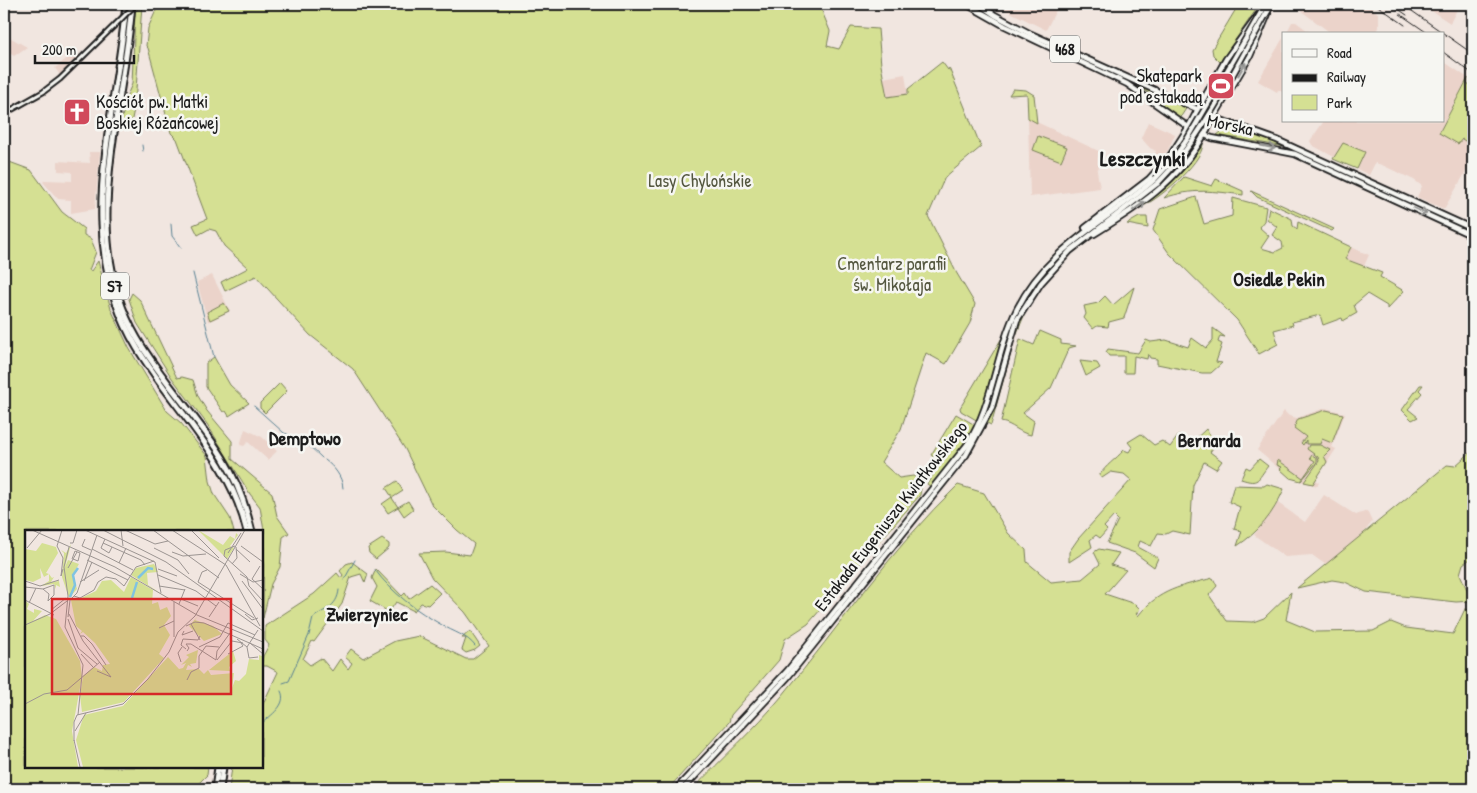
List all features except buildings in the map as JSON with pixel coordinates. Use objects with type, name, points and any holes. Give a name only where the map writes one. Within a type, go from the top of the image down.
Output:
[{"type":"highway","name":"S7","points":[[126,4],[101,209],[101,238],[106,276],[119,312],[136,346],[221,465],[238,503],[245,530]]},
{"type":"highway","name":"S7","points":[[132,4],[107,200],[106,238],[112,272],[123,308],[137,338],[228,468],[244,502],[251,530]]},
{"type":"highway","points":[[215,789],[218,768]]},
{"type":"highway","points":[[220,789],[223,768]]},
{"type":"main road","name":"Morska","points":[[966,4],[1006,26],[1127,84],[1188,128],[1204,135],[1295,154],[1473,236]]},
{"type":"main road","name":"Morska","points":[[979,4],[1031,34],[1214,117],[1277,140],[1473,229]]},
{"type":"main road","points":[[1072,242],[1091,221],[1149,179],[1170,156],[1235,46],[1266,4]]},
{"type":"main road","name":"Estakada Eugeniusza Kwiatkowskiego","points":[[986,415],[1018,308],[1043,272],[1072,242],[1156,181],[1188,138],[1266,4]]},
{"type":"main road","points":[[1084,240],[1144,202],[1182,167],[1204,135],[1250,56],[1272,4]]},
{"type":"main road","name":"Estakada Eugeniusza Kwiatkowskiego","points":[[683,789],[738,729],[824,629],[960,455],[986,415],[1016,325],[1024,307],[1055,265],[1177,162],[1193,140],[1272,4]]},
{"type":"main road","points":[[1170,156],[1182,167]]},
{"type":"main road","name":"Estakada Eugeniusza Kwiatkowskiego","points":[[676,789],[738,729]]},
{"type":"street","points":[[4,114],[43,92],[60,79],[136,4]]},
{"type":"shaded area","points":[[994,4],[1059,4],[1046,30]]},
{"type":"shaded area","points":[[1298,4],[1366,4],[1379,14],[1379,28],[1376,32],[1329,32],[1296,7]]},
{"type":"shaded area","points":[[1421,4],[1460,4],[1450,23]]},
{"type":"shaded area","points":[[1292,22],[1296,22],[1309,32],[1287,32]]},
{"type":"shaded area","points":[[4,34],[27,47],[14,56],[11,54],[4,57]]},
{"type":"shaded area","points":[[1282,40],[1282,92],[1278,90],[1277,92],[1258,81]]},
{"type":"shaded area","points":[[75,52],[79,56],[60,75],[55,68]]},
{"type":"shaded area","points":[[1444,62],[1468,78],[1439,133],[1473,130],[1473,160],[1444,209],[1417,197],[1422,186],[1414,180],[1382,165],[1375,163],[1369,175],[1357,169],[1364,152],[1344,143],[1334,157],[1312,145],[1310,141],[1323,122],[1444,122]]},
{"type":"shaded area","points":[[905,74],[908,94],[887,97],[883,78]]},
{"type":"shaded area","points":[[1028,118],[1105,154],[1097,171],[1100,188],[1030,197]]},
{"type":"shaded area","points":[[1148,122],[1175,134],[1168,150],[1159,161],[1153,159],[1156,151],[1150,148],[1141,138]]},
{"type":"shaded area","points":[[89,152],[100,152],[95,209],[71,213],[71,200],[58,199],[43,182],[45,180],[72,181],[72,172],[58,171],[58,161],[90,163]]},
{"type":"shaded area","points":[[1351,247],[1369,255],[1364,266],[1344,259]]},
{"type":"shaded area","points":[[212,275],[230,311],[208,322],[197,282]]},
{"type":"shaded area","points":[[1325,408],[1345,413],[1332,447],[1336,449],[1316,480],[1319,483],[1317,486],[1290,478],[1257,450],[1284,411],[1289,416],[1297,418]]},
{"type":"shaded area","points":[[245,429],[262,437],[277,451],[268,460],[248,442],[244,446],[240,445]]},
{"type":"shaded area","points":[[1324,495],[1356,515],[1367,511],[1372,522],[1362,535],[1326,565],[1312,555],[1285,557],[1254,535],[1278,503],[1305,522]]},
{"type":"green space","name":"Lasy Chylońskie","points":[[159,4],[819,4],[830,31],[827,46],[839,49],[851,27],[878,29],[881,65],[887,97],[908,94],[908,89],[942,62],[948,70],[949,68],[981,147],[945,177],[928,216],[956,272],[975,304],[970,323],[946,364],[926,353],[901,429],[881,462],[899,478],[913,476],[922,481],[920,495],[808,624],[785,639],[779,660],[731,715],[729,722],[668,789],[229,789],[232,768],[262,768],[262,706],[278,672],[267,666],[262,666],[263,656],[269,645],[265,640],[265,626],[314,594],[337,573],[341,578],[343,575],[340,571],[346,564],[352,562],[368,574],[365,583],[361,574],[351,577],[342,604],[314,642],[312,641],[303,659],[310,665],[321,658],[332,671],[340,659],[348,669],[352,663],[345,657],[351,649],[363,658],[395,641],[419,636],[466,659],[473,659],[489,646],[465,612],[432,578],[419,553],[446,552],[470,555],[474,544],[432,505],[405,449],[353,369],[310,335],[256,276],[225,291],[221,282],[248,268],[224,246],[216,231],[209,229],[198,235],[193,225],[207,219],[177,139],[171,133],[146,46],[148,28]]},
{"type":"green space","points":[[1239,4],[1260,4],[1220,62],[1213,55],[1212,49]]},
{"type":"green space","points":[[142,5],[135,104],[132,119],[123,127],[121,125],[125,100],[132,84],[135,12]]},
{"type":"green space","points":[[1468,78],[1467,83],[1470,85],[1473,81],[1473,146],[1462,139],[1458,144],[1439,133]]},
{"type":"green space","points":[[1126,79],[1187,107],[1180,118],[1147,92]]},
{"type":"green space","points":[[1013,89],[1026,90],[1034,95],[1037,123],[1028,118],[1027,94],[1009,95]]},
{"type":"green space","points":[[1229,126],[1291,148],[1217,135]]},
{"type":"green space","points":[[1038,136],[1067,147],[1061,161],[1033,150]]},
{"type":"green space","points":[[1343,143],[1365,152],[1357,169],[1333,159]]},
{"type":"green space","points":[[1203,144],[1201,152],[1187,172],[1166,191],[1137,209],[1173,180]]},
{"type":"green space","points":[[4,160],[31,170],[62,212],[84,229],[84,235],[91,239],[96,252],[89,270],[91,271],[98,261],[111,309],[129,348],[167,411],[181,423],[207,456],[210,481],[214,494],[230,518],[233,530],[25,530],[25,768],[208,768],[207,775],[198,784],[203,789],[4,789]]},
{"type":"green space","points":[[1184,177],[1212,186],[1216,179],[1243,191],[1243,195],[1194,192],[1164,198]]},
{"type":"green space","points":[[1251,191],[1334,229],[1332,231],[1257,197]]},
{"type":"green space","points":[[1196,197],[1204,224],[1232,216],[1233,198],[1266,207],[1264,221],[1259,227],[1269,236],[1261,248],[1275,252],[1283,248],[1282,242],[1272,235],[1277,227],[1267,219],[1269,208],[1292,219],[1293,226],[1297,229],[1298,222],[1351,247],[1345,259],[1382,273],[1380,277],[1404,291],[1387,309],[1387,306],[1367,294],[1354,305],[1357,313],[1343,321],[1342,318],[1323,325],[1320,315],[1292,322],[1293,325],[1274,330],[1278,344],[1259,354],[1237,320],[1169,253],[1153,230],[1160,209]]},
{"type":"green space","points":[[1139,217],[1147,217],[1148,228],[1127,224]]},
{"type":"green space","points":[[1134,287],[1124,318],[1109,322],[1108,327],[1097,326],[1093,329],[1084,318],[1086,314],[1084,306],[1098,303],[1105,296],[1113,305]]},
{"type":"green space","points":[[132,293],[140,300],[177,378],[182,377],[193,380],[198,396],[207,411],[232,441],[232,459],[272,493],[277,516],[289,533],[283,537],[280,567],[271,584],[263,618],[264,531],[260,507],[207,424],[172,378],[137,323],[129,299]]},
{"type":"green space","points":[[224,303],[229,311],[210,320],[207,312]]},
{"type":"green space","points":[[1028,306],[1015,338],[991,425],[987,423],[1017,330]]},
{"type":"green space","points":[[1213,328],[1225,337],[1220,336],[1218,342],[1222,344],[1216,362],[1222,363],[1211,373],[1157,364],[1157,359],[1150,358],[1148,354],[1147,359],[1134,356],[1133,373],[1124,373],[1124,356],[1109,356],[1106,352],[1108,349],[1138,353],[1146,340],[1151,342],[1166,340],[1188,347],[1192,338],[1206,348],[1213,340]]},
{"type":"green space","points":[[1040,331],[1061,340],[1061,344],[1076,346],[1069,348],[1051,388],[1023,413],[1034,421],[1031,435],[1001,422],[1020,339],[1034,345]]},
{"type":"green space","points":[[1003,336],[978,421],[961,411],[960,408]]},
{"type":"green space","points":[[214,357],[230,385],[249,403],[229,416],[226,411],[223,412],[206,387],[206,363]]},
{"type":"green space","points":[[1080,361],[1097,363],[1100,368],[1086,376]]},
{"type":"green space","points":[[280,383],[287,391],[265,413],[260,408],[260,403]]},
{"type":"green space","points":[[1420,385],[1423,385],[1419,390],[1422,393],[1408,409],[1418,417],[1412,420],[1402,410]]},
{"type":"green space","points":[[1326,410],[1343,414],[1332,443],[1322,439],[1320,444],[1306,444],[1306,440],[1303,445],[1301,443],[1306,437],[1294,428],[1298,419]]},
{"type":"green space","points":[[956,414],[975,425],[958,452],[931,487],[927,484],[941,462],[931,455]]},
{"type":"green space","points":[[1206,429],[1216,444],[1210,452],[1222,461],[1216,469],[1204,462],[1193,485],[1190,535],[1172,531],[1166,534],[1158,533],[1151,546],[1140,541],[1138,547],[1158,558],[1154,567],[1135,553],[1107,543],[1118,520],[1114,516],[1104,527],[1107,530],[1100,538],[1096,535],[1090,540],[1092,547],[1069,562],[1069,552],[1078,539],[1131,480],[1124,474],[1111,472],[1102,478],[1099,476],[1124,450],[1129,452],[1132,447],[1128,442],[1141,434],[1154,445],[1162,441],[1170,447],[1179,435],[1190,444]]},
{"type":"green space","points":[[1309,445],[1320,445],[1330,450],[1324,456],[1327,462],[1313,484],[1304,482],[1319,461],[1318,457],[1307,449]]},
{"type":"green space","points":[[1473,450],[1473,557],[1463,564],[1460,574],[1472,601],[1456,602],[1366,592],[1345,582],[1332,580],[1297,588],[1447,465],[1455,466]]},
{"type":"green space","points":[[1312,455],[1317,458],[1317,462],[1301,481],[1290,478],[1280,469],[1282,467],[1277,465],[1278,460],[1303,478],[1315,461],[1310,458]]},
{"type":"green space","points":[[1259,459],[1268,466],[1259,478],[1255,481],[1241,479],[1246,467],[1250,469]]},
{"type":"green space","points":[[397,481],[403,491],[392,498],[398,507],[388,513],[382,504],[392,497],[386,488]]},
{"type":"green space","points":[[1267,484],[1284,489],[1265,522],[1237,546],[1242,531],[1234,529],[1240,507],[1229,502],[1234,485],[1264,486]]},
{"type":"green space","points":[[958,485],[984,493],[1008,533],[1026,550],[1027,562],[1051,582],[1082,579],[1100,564],[1094,552],[1099,549],[1119,553],[1111,565],[1126,570],[1105,594],[1135,604],[1140,609],[1136,614],[1138,616],[1163,594],[1181,586],[1213,578],[1217,586],[1209,595],[1227,621],[1253,622],[1264,618],[1291,592],[1286,620],[1315,632],[1373,631],[1391,622],[1406,628],[1453,634],[1465,609],[1473,611],[1473,789],[693,789],[772,708],[889,561],[934,509]]},
{"type":"green space","points":[[408,501],[413,509],[404,516],[398,507]]},
{"type":"green space","points":[[382,539],[389,544],[389,548],[376,559],[369,553],[368,548]]},
{"type":"green space","points":[[376,569],[402,596],[405,593],[409,599],[430,584],[440,593],[428,605],[421,603],[414,611],[396,602],[389,612],[370,601],[377,587],[372,578]]},
{"type":"green space","points":[[470,631],[480,646],[466,653],[462,650],[466,638],[462,638]]},
{"type":"waterway","points":[[142,145],[143,151]]},
{"type":"waterway","points":[[171,224],[172,236],[181,248]]},
{"type":"waterway","points":[[193,273],[214,357]]},
{"type":"waterway","points":[[254,406],[284,433],[302,439],[322,458]]},
{"type":"waterway","points":[[325,460],[337,472],[343,488]]},
{"type":"waterway","points":[[344,580],[355,560]]},
{"type":"waterway","points":[[375,570],[389,586],[414,608],[464,636],[475,646]]},
{"type":"waterway","points":[[283,683],[289,681],[309,635],[313,618],[336,601],[339,590]]},
{"type":"waterway","points":[[262,723],[280,705],[283,696],[281,691]]},
{"type":"railway","points":[[1375,4],[1405,25]]},
{"type":"railway","points":[[1391,4],[1407,15]]},
{"type":"railway","points":[[1402,4],[1442,32]]},
{"type":"railway","points":[[1400,14],[1426,32]]},
{"type":"railway","points":[[1444,34],[1473,54]]},
{"type":"railway","points":[[1444,53],[1473,74]]},
{"type":"place","name":"Skatepark pod estakadą","points":[[1221,86]]},
{"type":"place","name":"Kościół pw. Matki Boskiej Różańcowej","points":[[77,112]]},
{"type":"district","name":"Leszczynki","points":[[1143,158]]},
{"type":"district","name":"Osiedle Pekin","points":[[1279,279]]},
{"type":"district","name":"Demptowo","points":[[305,438]]},
{"type":"district","name":"Bernarda","points":[[1209,440]]},
{"type":"district","name":"Zwierzyniec","points":[[367,614]]},
{"type":"park label","name":"Cmentarz parafii św. Mikołaja","points":[[892,274]]}]
